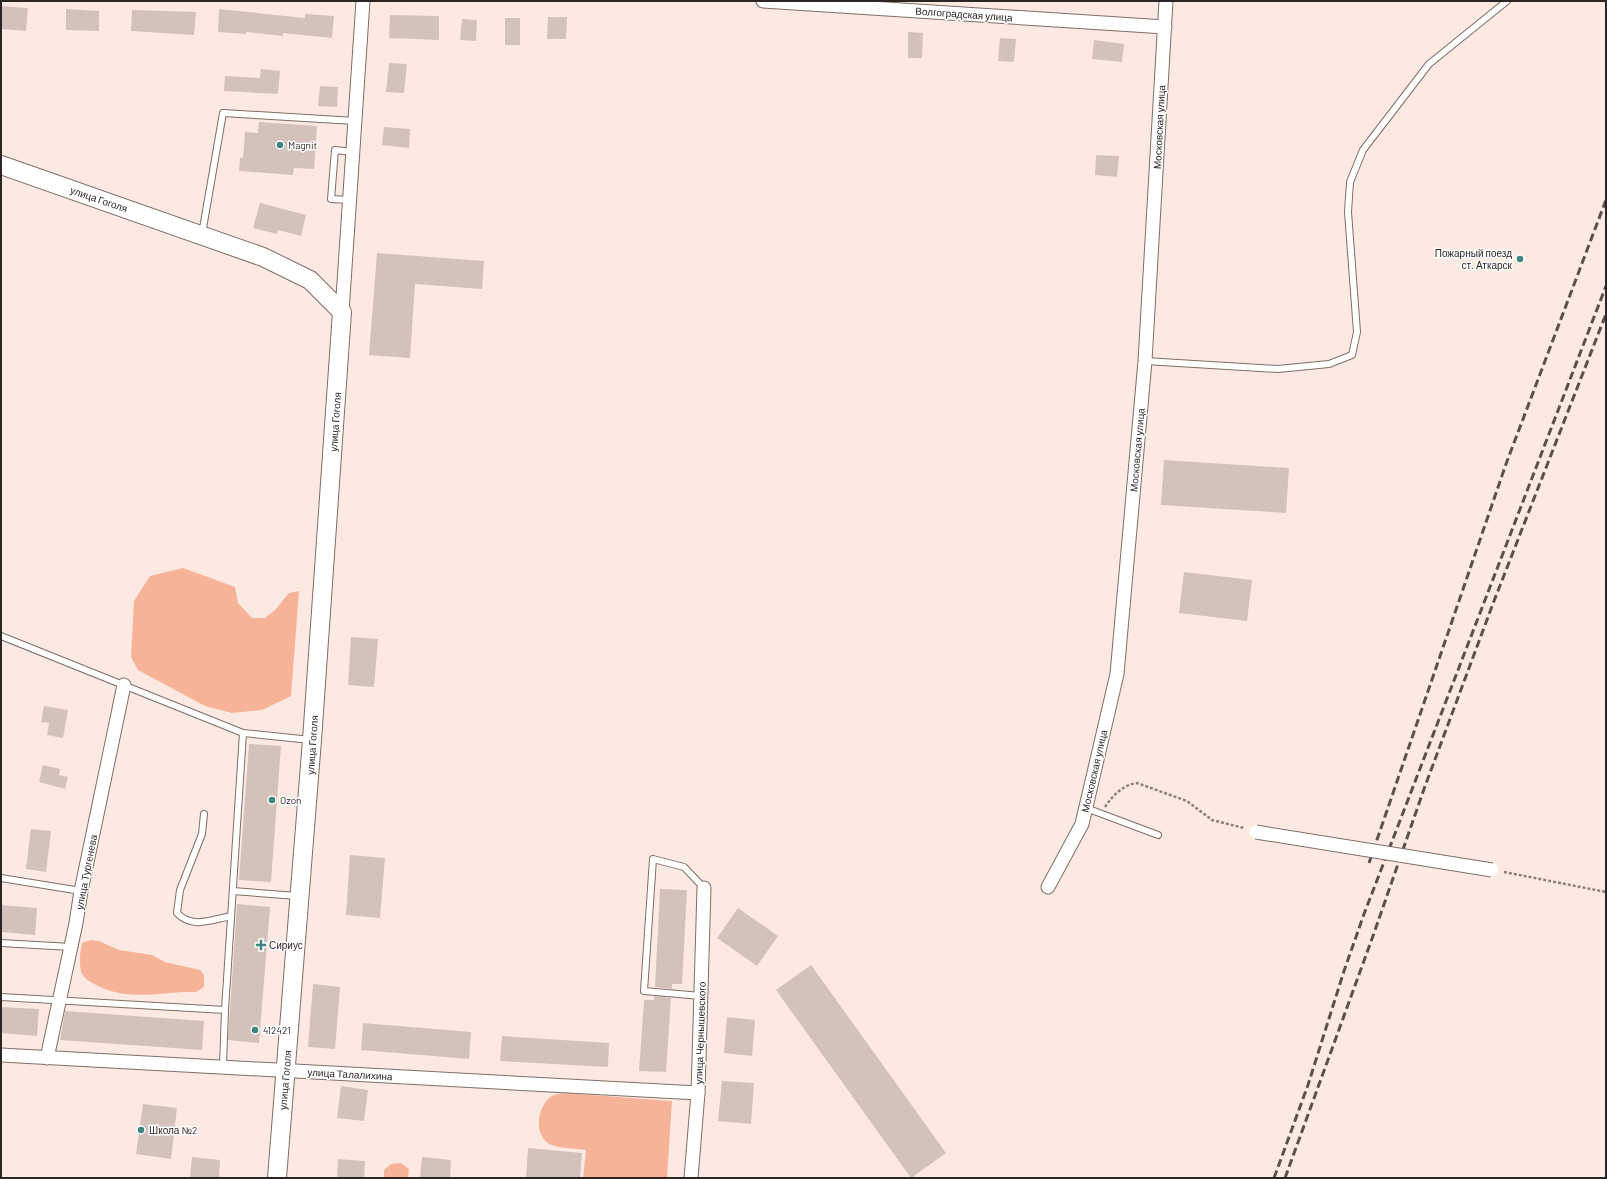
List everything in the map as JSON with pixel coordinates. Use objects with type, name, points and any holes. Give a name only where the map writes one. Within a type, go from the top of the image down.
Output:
[{"type":"street","name":"улица Гоголя","points":[[277,1178],[312,740],[364,1]]},
{"type":"street","name":"Волгоградская улица","points":[[763,1],[1165,27]]},
{"type":"street","name":"Московская улица","points":[[1048,887],[1082,824],[1117,674],[1145,361],[1166,1]]},
{"type":"street","name":"улица Гоголя","points":[[1,166],[202,234],[263,257],[310,280],[342,312]]},
{"type":"street","name":"улица Тургенева","points":[[47,1058],[124,685]]},
{"type":"street","points":[[1256,832],[1492,870]]},
{"type":"street","name":"улица Чернышевского","points":[[691,1178],[698,1093],[704,888]]},
{"type":"street","name":"улица Талалихина","points":[[1,1055],[698,1093]]},
{"type":"lane","points":[[1145,361],[1278,369],[1328,364],[1352,355],[1357,332],[1348,212],[1350,182],[1363,150],[1429,64],[1507,1]]},
{"type":"lane","points":[[202,234],[223,113],[355,121]]},
{"type":"lane","points":[[350,200],[331,199],[335,150],[353,152]]},
{"type":"lane","points":[[1,636],[243,733],[312,740]]},
{"type":"lane","points":[[223,1066],[225,1010],[243,733]]},
{"type":"lane","points":[[1086,808],[1158,835]]},
{"type":"lane","points":[[204,814],[202,834],[180,890],[177,912],[184,920],[197,923],[231,916]]},
{"type":"lane","points":[[701,996],[644,991],[653,859],[684,867],[704,888]]},
{"type":"lane","points":[[1,878],[81,891]]},
{"type":"lane","points":[[233,891],[300,896]]},
{"type":"lane","points":[[1,943],[71,947]]},
{"type":"lane","points":[[1,997],[225,1010]]},
{"type":"path","points":[[1100,814],[1118,791],[1130,784],[1137,783],[1187,801],[1212,820],[1256,832]]},
{"type":"path","points":[[1492,870],[1606,892]]},
{"type":"shaded area","points":[[183,568],[235,587],[238,603],[252,618],[265,618],[275,610],[289,593],[299,591],[291,696],[262,710],[232,713],[205,706],[138,670],[131,657],[134,601],[150,576]]},
{"type":"shaded area","points":[[91,940],[99,941],[119,950],[152,955],[165,962],[200,970],[204,975],[204,987],[196,992],[144,995],[132,995],[107,990],[90,982],[84,977],[80,968],[82,943]]},
{"type":"shaded area","points":[[564,1093],[672,1101],[667,1178],[583,1178],[586,1150],[552,1145],[546,1141],[539,1129],[540,1114],[547,1101],[553,1095]]},
{"type":"shaded area","points":[[401,1163],[409,1169],[408,1178],[384,1178],[384,1170],[391,1164]]},
{"type":"building","points":[[1,6],[28,8],[26,31],[1,29]]},
{"type":"building","points":[[66,9],[99,11],[99,31],[66,30]]},
{"type":"building","points":[[219,9],[305,18],[305,14],[334,16],[332,38],[283,33],[283,36],[246,32],[246,34],[218,32]]},
{"type":"building","points":[[132,10],[196,12],[194,35],[131,31]]},
{"type":"building","points":[[390,15],[439,16],[439,40],[389,38]]},
{"type":"building","points":[[548,17],[567,17],[566,39],[547,39]]},
{"type":"building","points":[[505,18],[520,18],[520,45],[505,45]]},
{"type":"building","points":[[462,19],[477,20],[476,41],[460,40]]},
{"type":"building","points":[[908,32],[923,33],[922,58],[908,58]]},
{"type":"building","points":[[1000,38],[1016,39],[1014,62],[998,61]]},
{"type":"building","points":[[1094,40],[1124,44],[1122,62],[1092,59]]},
{"type":"building","points":[[389,63],[407,64],[404,93],[386,92]]},
{"type":"building","points":[[261,69],[280,71],[278,94],[224,91],[225,76],[260,78]]},
{"type":"building","points":[[320,86],[338,87],[337,107],[318,106]]},
{"type":"building","name":"Magnit","points":[[259,122],[317,126],[314,169],[294,168],[293,175],[239,171],[240,158],[243,158],[245,132],[258,133]]},
{"type":"building","points":[[384,127],[410,129],[409,148],[382,145]]},
{"type":"building","points":[[1096,155],[1119,156],[1117,177],[1095,175]]},
{"type":"building","points":[[260,203],[306,215],[301,236],[278,230],[277,234],[253,228]]},
{"type":"building","points":[[377,253],[484,261],[482,289],[415,284],[410,358],[369,355]]},
{"type":"building","points":[[1164,460],[1289,468],[1286,513],[1161,505]]},
{"type":"building","points":[[1184,572],[1252,580],[1247,621],[1179,613]]},
{"type":"building","points":[[351,637],[378,639],[374,687],[348,685]]},
{"type":"building","points":[[44,706],[68,710],[63,738],[47,735],[49,723],[41,722]]},
{"type":"building","points":[[249,744],[281,746],[271,882],[239,880]]},
{"type":"building","points":[[43,765],[60,769],[59,775],[68,777],[65,789],[39,782]]},
{"type":"building","points":[[31,829],[51,831],[46,872],[26,869]]},
{"type":"building","points":[[350,855],[385,858],[380,918],[346,915]]},
{"type":"building","points":[[660,889],[687,890],[682,984],[672,984],[672,989],[655,987]]},
{"type":"building","points":[[237,904],[270,907],[259,1043],[228,1040]]},
{"type":"building","points":[[1,905],[37,908],[35,935],[1,932]]},
{"type":"building","points":[[738,908],[778,936],[757,966],[717,938]]},
{"type":"building","points":[[811,965],[946,1153],[911,1178],[776,990]]},
{"type":"building","points":[[313,984],[340,987],[335,1049],[308,1047]]},
{"type":"building","points":[[654,996],[671,998],[666,1072],[639,1071],[644,1000],[654,1000]]},
{"type":"building","points":[[1,1007],[39,1009],[37,1036],[1,1033]]},
{"type":"building","points":[[65,1011],[204,1021],[202,1050],[60,1040]]},
{"type":"building","points":[[727,1017],[755,1020],[752,1056],[724,1053]]},
{"type":"building","points":[[363,1023],[471,1032],[469,1059],[361,1050]]},
{"type":"building","points":[[502,1036],[609,1043],[608,1067],[500,1061]]},
{"type":"building","points":[[722,1081],[754,1083],[751,1124],[718,1121]]},
{"type":"building","points":[[341,1086],[368,1090],[364,1121],[337,1118]]},
{"type":"building","points":[[143,1104],[177,1108],[171,1159],[136,1154]]},
{"type":"building","points":[[528,1148],[582,1153],[580,1178],[526,1178]]},
{"type":"building","points":[[192,1157],[220,1160],[219,1178],[190,1178]]},
{"type":"building","points":[[422,1157],[451,1160],[450,1178],[420,1178]]},
{"type":"building","points":[[338,1159],[365,1161],[364,1178],[337,1178]]},
{"type":"railway","points":[[1369,863],[1506,464],[1606,200]]},
{"type":"railway","points":[[1274,1178],[1308,1085],[1344,971],[1364,914],[1606,286]]},
{"type":"railway","points":[[1285,1178],[1373,936],[1424,789],[1494,601],[1606,314]]},
{"type":"place","name":"Magnit","points":[[280,145]]},
{"type":"place","name":"Пожарный поезд ст. Аткарск","points":[[1520,259]]},
{"type":"place","name":"Ozon","points":[[272,800]]},
{"type":"place","name":"Сириус","points":[[261,945]]},
{"type":"place","name":"412421","points":[[255,1030]]},
{"type":"place","name":"Школа №2","points":[[141,1130]]}]
